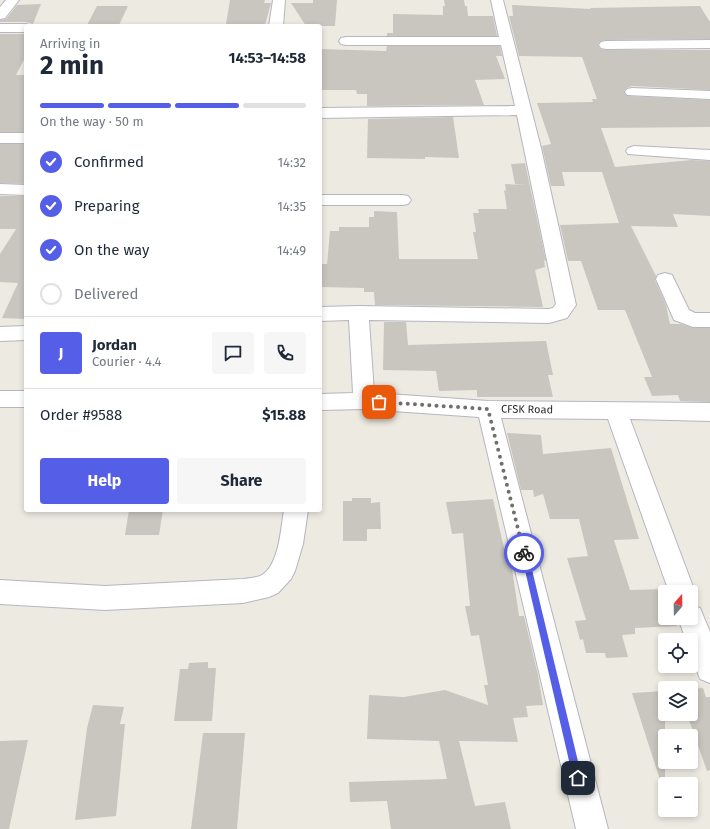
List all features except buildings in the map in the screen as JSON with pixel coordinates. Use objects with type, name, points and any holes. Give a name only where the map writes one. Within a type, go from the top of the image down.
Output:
[{"type":"street","points":[[0,15],[13,0]]},
{"type":"street","points":[[276,24],[279,0]]},
{"type":"street","points":[[322,314],[359,313],[549,316],[560,313],[566,305],[524,110],[497,0]]},
{"type":"street","points":[[0,28],[24,28]]},
{"type":"street","points":[[346,41],[507,41]]},
{"type":"street","points":[[606,45],[710,44]]},
{"type":"street","points":[[632,92],[710,94]]},
{"type":"street","points":[[322,113],[524,110]]},
{"type":"street","points":[[0,138],[24,138]]},
{"type":"street","points":[[634,151],[710,155]]},
{"type":"street","points":[[0,189],[24,190]]},
{"type":"street","points":[[322,200],[402,200]]},
{"type":"street","points":[[665,279],[681,315],[693,320],[710,320]]},
{"type":"street","points":[[359,313],[364,401]]},
{"type":"street","points":[[0,334],[24,334]]},
{"type":"street","points":[[0,399],[24,399]]},
{"type":"street","name":"CFSK Road","points":[[322,402],[364,401],[488,409],[616,411],[707,417]]},
{"type":"street","points":[[488,409],[522,542],[578,778],[592,829]]},
{"type":"street","points":[[616,411],[679,585]]},
{"type":"street","points":[[0,592],[105,598],[243,591],[269,585],[282,571],[291,544],[296,512]]},
{"type":"street","points":[[694,625],[710,669]]},
{"type":"way so far","points":[[379,402],[488,409],[524,553]]},
{"type":"route","points":[[524,553],[578,778]]}]
